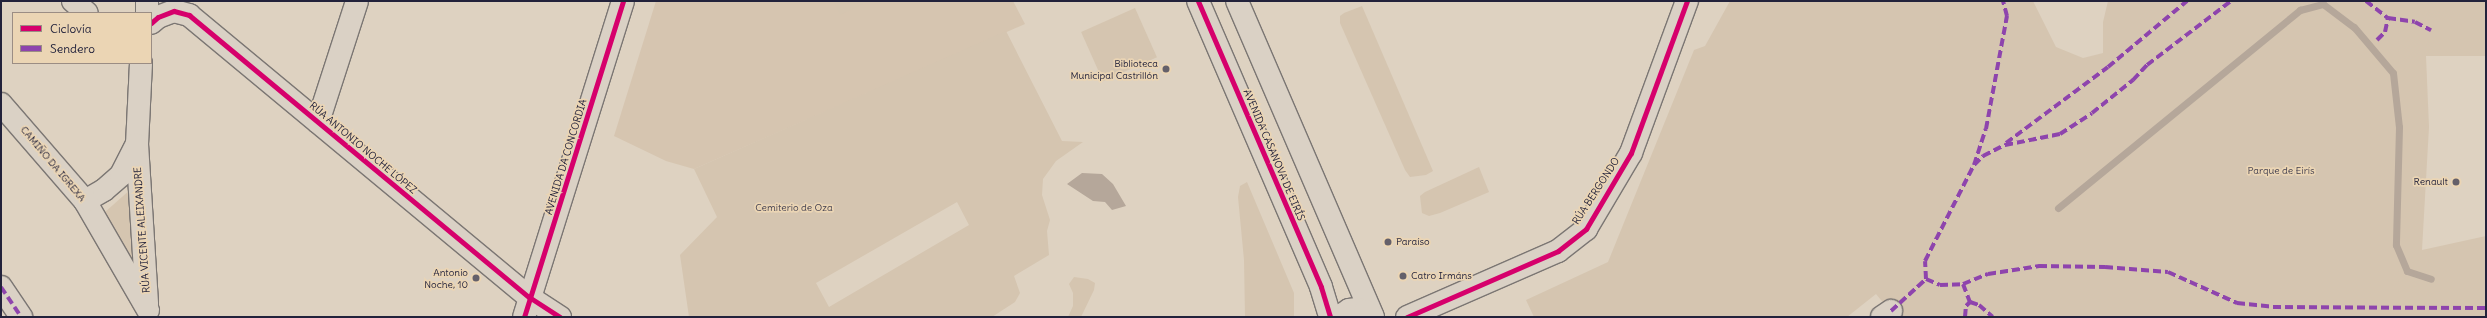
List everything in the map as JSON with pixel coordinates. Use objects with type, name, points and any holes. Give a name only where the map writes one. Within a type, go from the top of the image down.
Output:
[{"type":"street","points":[[73,1],[86,12]]},
{"type":"street","points":[[147,1],[147,12]]},
{"type":"street","points":[[318,122],[357,1]]},
{"type":"street","name":"AVENIDA DA CONCORDIA","points":[[526,307],[550,240],[623,1]]},
{"type":"street","name":"AVENIDA CASANOVA DE EIRÍS","points":[[1198,1],[1321,288],[1330,317]]},
{"type":"street","points":[[1237,1],[1372,316]]},
{"type":"street","name":"RÚA BERGONDO","points":[[1407,317],[1558,251],[1586,229],[1631,154],[1687,1]]},
{"type":"street","name":"RÚA ANTONIO NOCHE LÓPEZ","points":[[152,22],[158,17],[174,11],[189,15],[318,122],[526,307],[560,317]]},
{"type":"street","name":"RÚA VICENTE ALEIXANDRE","points":[[141,64],[137,144],[148,314]]},
{"type":"street","name":"CAMIÑO DA IGREXA","points":[[1,104],[85,202],[148,314]]},
{"type":"street","name":"RÚA VICENTE ALEIXANDRE","points":[[85,202],[104,190],[120,175],[137,144]]},
{"type":"street","points":[[1,287],[21,317]]},
{"type":"street","points":[[1338,317],[1349,310],[1357,309],[1372,316]]},
{"type":"shaded area","points":[[656,1],[1013,1],[1025,24],[694,169],[666,161],[614,136]]},
{"type":"shaded area","points":[[1082,173],[1102,174],[1113,184],[1126,206],[1112,210],[1105,202],[1093,201],[1067,184]]},
{"type":"green space","points":[[833,1],[869,1],[840,15]]},
{"type":"green space","name":"Parque de Eirís","points":[[1730,1],[2033,1],[2056,47],[2083,58],[2103,53],[2103,22],[2108,1],[2486,1],[2486,56],[2426,56],[2429,127],[2422,250],[2486,236],[2486,317],[1895,317],[1876,294],[1847,317],[1534,317],[1526,300],[1608,262],[1694,50],[1705,46]]},
{"type":"green space","points":[[1362,6],[1433,171],[1426,175],[1410,177],[1405,170],[1340,23],[1340,16]]},
{"type":"green space","points":[[1135,8],[1157,57],[1103,81],[1081,32]]},
{"type":"green space","name":"Cemiterio de Oza","points":[[1006,31],[1062,141],[1083,142],[1056,161],[1043,179],[1042,195],[1050,220],[1047,231],[1049,255],[1014,276],[1020,293],[1015,302],[992,317],[689,317],[680,255],[717,217],[694,169]],"holes":[[[957,202],[969,225],[829,307],[816,283]]]},
{"type":"green space","points":[[1479,167],[1489,192],[1440,213],[1429,216],[1422,213],[1420,196],[1425,192]]},
{"type":"green space","points":[[1247,182],[1294,293],[1294,317],[1245,317],[1244,260],[1238,197],[1240,186]]},
{"type":"green space","points":[[131,189],[137,257],[129,259],[105,212]]},
{"type":"green space","points":[[1074,277],[1088,279],[1095,283],[1094,290],[1081,317],[1068,317],[1073,306],[1073,293],[1069,284]]},
{"type":"waterway","points":[[2058,208],[2300,10],[2323,4],[2354,27],[2393,73],[2399,127],[2396,245],[2407,271],[2431,279]]},
{"type":"marked path","points":[[1926,279],[1925,261],[1974,165],[1986,129],[2007,16],[2003,1]]},
{"type":"marked path","points":[[2006,143],[2108,67],[2187,1]]},
{"type":"marked path","points":[[1974,165],[1983,156],[2005,145],[2060,134],[2092,113],[2133,80],[2147,65],[2231,1]]},
{"type":"marked path","points":[[2366,1],[2388,18],[2415,22],[2431,30]]},
{"type":"marked path","points":[[2377,40],[2385,32],[2388,18]]},
{"type":"marked path","points":[[1891,311],[1926,279],[1940,285],[1963,284],[1988,274],[2039,266],[2105,267],[2168,272],[2237,303],[2273,307],[2486,308]]},
{"type":"marked path","points":[[1963,284],[1970,302]]},
{"type":"marked path","points":[[1,287],[21,317]]},
{"type":"marked path","points":[[1970,302],[1979,305],[1993,317]]},
{"type":"marked path","points":[[1965,317],[1966,306],[1970,302]]},
{"type":"cycle path","points":[[524,317],[623,1]]},
{"type":"cycle path","points":[[1198,1],[1321,287],[1330,317]]},
{"type":"cycle path","points":[[1407,317],[1558,251],[1586,229],[1631,153],[1687,1]]},
{"type":"cycle path","points":[[152,22],[158,17],[174,11],[189,15],[529,297],[560,317]]},
{"type":"place","name":"Biblioteca Municipal Castrillón","points":[[1166,69]]},
{"type":"place","name":"Renault","points":[[2456,182]]},
{"type":"place","name":"Paraíso","points":[[1388,242]]},
{"type":"place","name":"Catro Irmáns","points":[[1403,276]]},
{"type":"place","name":"Antonio Noche, 10","points":[[476,278]]}]
